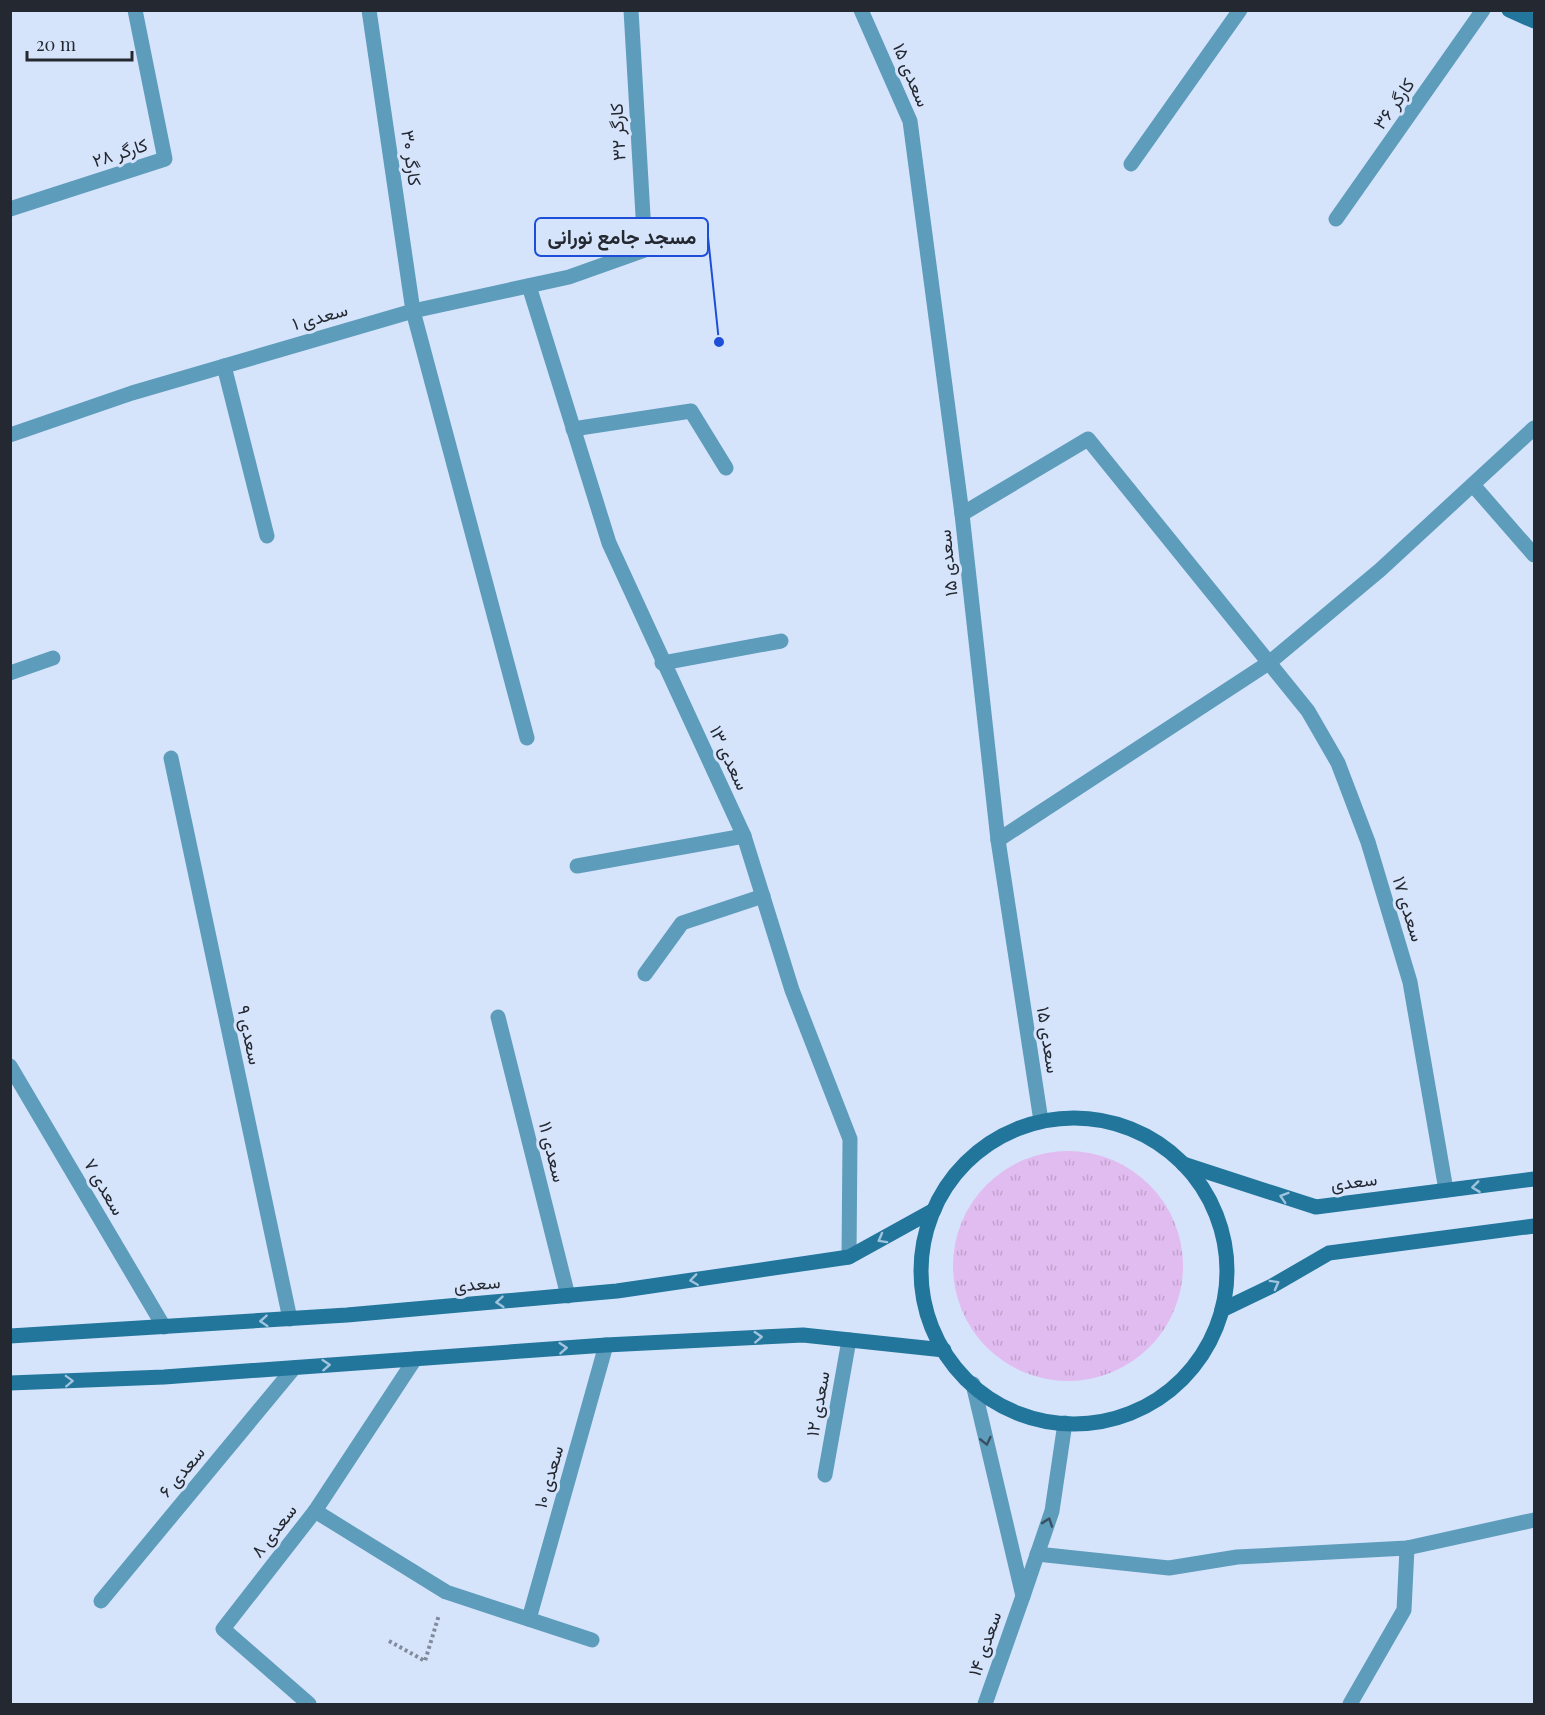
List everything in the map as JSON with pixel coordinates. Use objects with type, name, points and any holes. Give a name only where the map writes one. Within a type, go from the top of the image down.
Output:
[{"type":"main road","points":[[1509,10],[1534,21]]},
{"type":"main road","points":[[1075,1118],[1116,1124],[1155,1141],[1183,1164],[1206,1194],[1222,1233],[1227,1275],[1222,1310],[1203,1354],[1190,1371],[1167,1393],[1140,1409],[1117,1418],[1090,1423],[1065,1423],[1037,1419],[1017,1412],[989,1397],[973,1384],[944,1350],[928,1314],[922,1282],[923,1251],[934,1210],[949,1183],[978,1152],[1004,1135],[1041,1121],[1075,1118]]},
{"type":"main road","name":"سعدی","points":[[1183,1164],[1316,1207],[1534,1179]]},
{"type":"main road","name":"سعدی","points":[[10,1336],[290,1319],[617,1291],[849,1257],[934,1210]]},
{"type":"main road","points":[[1222,1310],[1272,1286],[1329,1253],[1534,1226]]},
{"type":"main road","points":[[10,1383],[294,1368],[606,1345],[803,1335],[944,1350]]},
{"type":"street","name":"کارگر ۲۸","points":[[10,209],[165,159],[135,10]]},
{"type":"street","name":"کارگر ۳۰","points":[[369,10],[413,311],[527,738]]},
{"type":"street","name":"کارگر ۳۲","points":[[631,10],[645,250]]},
{"type":"street","points":[[1131,164],[1240,10]]},
{"type":"street","name":"کارگر ۳۶","points":[[1336,219],[1483,10]]},
{"type":"street","name":"سعدی ۱۵","points":[[862,11],[910,121],[962,514],[998,840],[1041,1121]]},
{"type":"street","name":"سعدی ۱","points":[[10,435],[132,393],[224,366],[413,311],[569,277],[645,250]]},
{"type":"street","name":"سعدی ۱۳","points":[[529,286],[609,543],[662,663],[744,836],[792,990],[850,1139],[849,1257]]},
{"type":"street","points":[[224,366],[267,536]]},
{"type":"street","points":[[573,429],[691,411],[726,468]]},
{"type":"street","points":[[998,840],[1270,662],[1380,570],[1534,428]]},
{"type":"street","name":"سعدی ۱۷","points":[[962,514],[1088,439],[1308,711],[1338,763],[1368,842],[1410,982],[1446,1190]]},
{"type":"street","points":[[1473,485],[1534,555]]},
{"type":"street","points":[[662,663],[781,641]]},
{"type":"street","points":[[10,673],[53,658]]},
{"type":"street","name":"سعدی ۹","points":[[171,758],[290,1319]]},
{"type":"street","points":[[577,866],[744,836]]},
{"type":"street","points":[[645,974],[682,923],[763,896]]},
{"type":"street","name":"سعدی ۱۱","points":[[498,1017],[568,1296]]},
{"type":"street","name":"سعدی ۷","points":[[10,1066],[164,1327]]},
{"type":"street","name":"سعدی ۱۲","points":[[825,1475],[849,1340]]},
{"type":"street","name":"سعدی ۱۰","points":[[529,1619],[606,1345]]},
{"type":"street","name":"سعدی ۸","points":[[309,1704],[223,1629],[315,1511],[415,1359]]},
{"type":"street","name":"سعدی ۶","points":[[101,1601],[294,1368]]},
{"type":"street","points":[[973,1384],[1023,1596]]},
{"type":"street","name":"سعدی ۱۴","points":[[985,1704],[1052,1511],[1065,1423]]},
{"type":"street","points":[[315,1511],[446,1592],[592,1640]]},
{"type":"street","points":[[1037,1554],[1169,1568],[1237,1557],[1407,1548],[1534,1520]]},
{"type":"street","points":[[1350,1704],[1404,1610],[1407,1548]]},
{"type":"path","points":[[389,1641],[425,1661],[446,1592]]},
{"type":"green space","points":[[1057,1151],[1079,1151],[1112,1159],[1132,1170],[1150,1184],[1164,1202],[1175,1222],[1183,1255],[1181,1288],[1175,1310],[1164,1330],[1150,1348],[1132,1362],[1112,1373],[1079,1381],[1057,1381],[1024,1373],[1004,1362],[986,1348],[972,1330],[961,1310],[953,1277],[953,1255],[961,1222],[972,1202],[986,1184],[1004,1170],[1024,1159]]},
{"type":"place","name":"مسجد جامع نورانی","points":[[719,342]]}]
